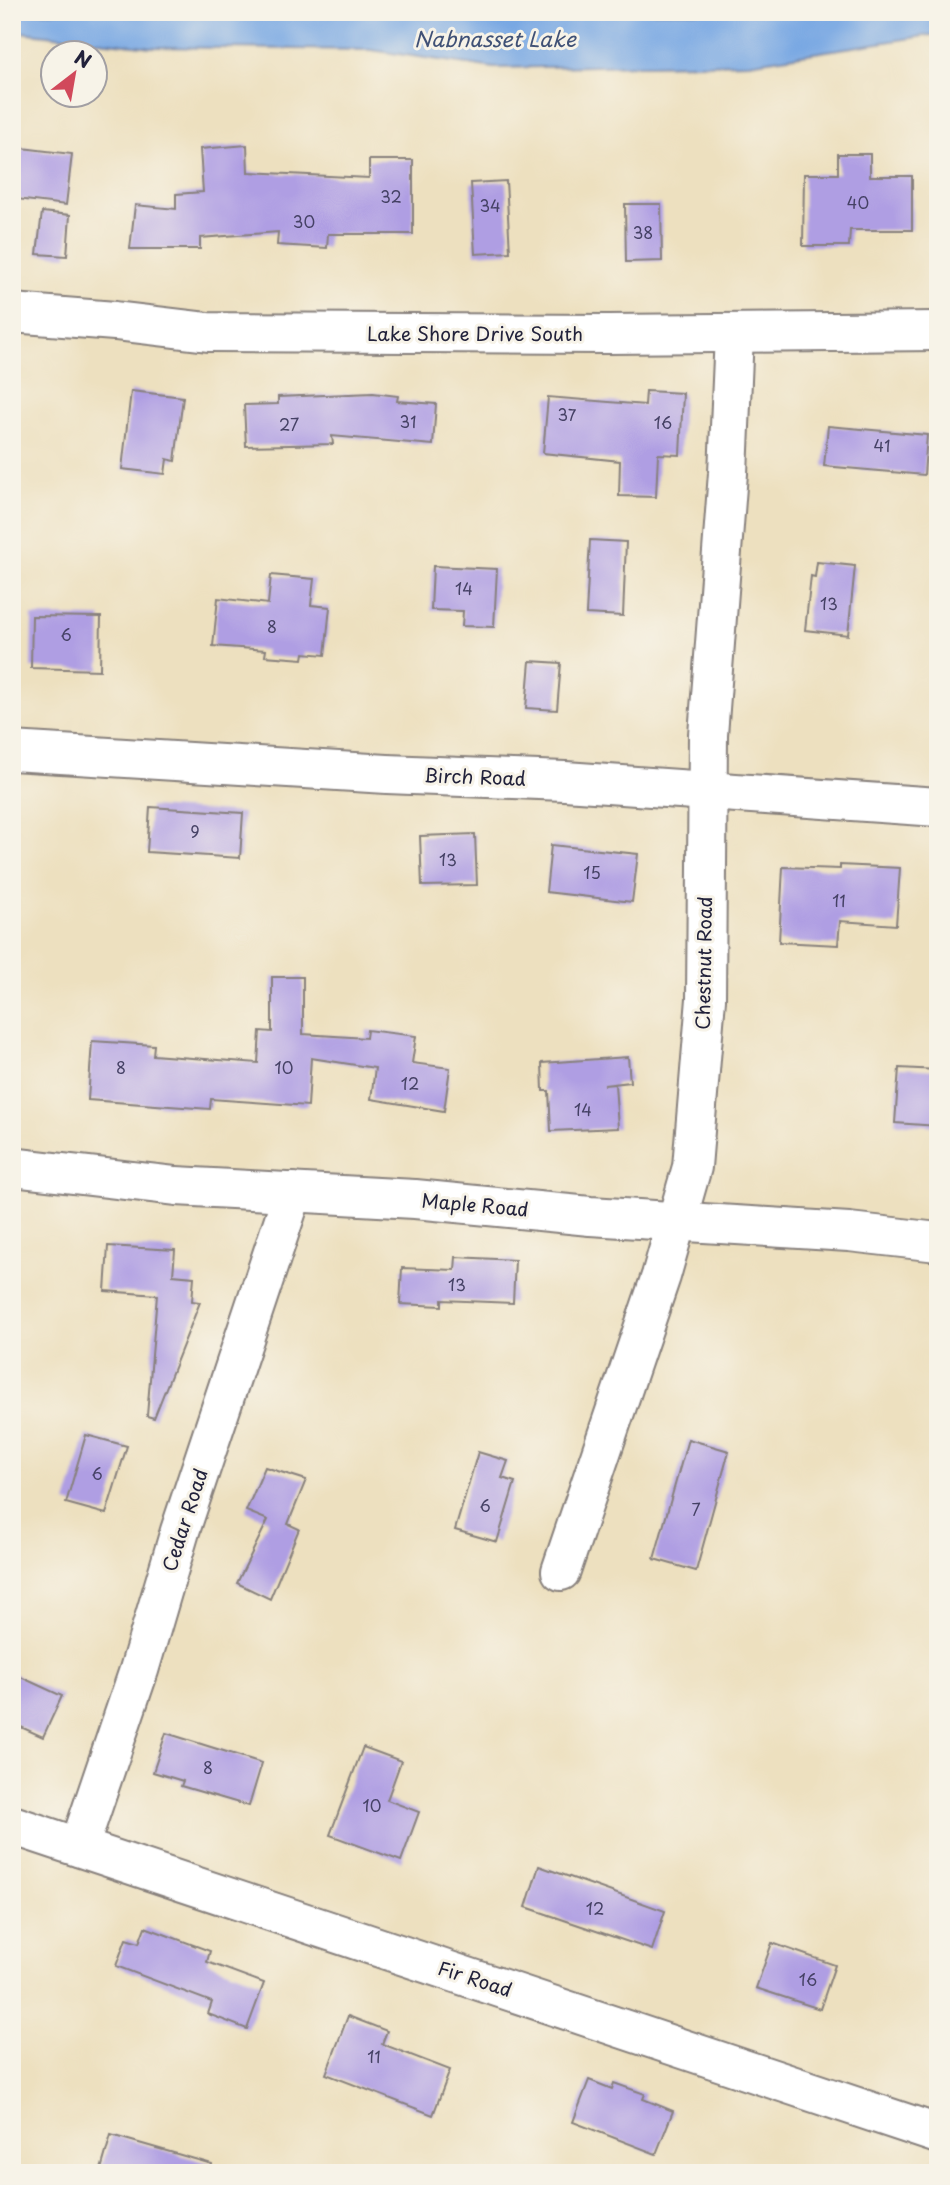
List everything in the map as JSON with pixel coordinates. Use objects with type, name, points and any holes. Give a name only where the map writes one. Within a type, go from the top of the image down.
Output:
[{"type":"street","name":"Lake Shore Drive South","points":[[12,313],[208,332],[734,334],[938,331]]},
{"type":"street","name":"Chestnut Road","points":[[561,1571],[645,1324],[692,1167],[706,999],[707,790],[715,632],[728,473],[734,334]]},
{"type":"street","name":"Birch Road","points":[[12,751],[707,790],[938,807]]},
{"type":"street","name":"Maple Road","points":[[12,1167],[176,1186],[415,1199],[590,1216],[849,1232],[938,1242]]},
{"type":"street","name":"Cedar Road","points":[[79,1847],[139,1670],[180,1531],[293,1192]]},
{"type":"street","name":"Fir Road","points":[[12,1825],[938,2134]]},
{"type":"water","name":"Nabnasset Lake","points":[[12,12],[938,12],[938,34],[749,63],[494,68],[371,50],[151,47],[108,42],[108,38],[73,38],[12,31]]},
{"type":"building","points":[[247,145],[248,172],[369,178],[369,160],[413,160],[413,234],[328,234],[327,248],[277,245],[278,232],[200,238],[200,249],[130,249],[135,205],[176,209],[176,194],[203,192],[200,149]]},
{"type":"building","points":[[22,148],[72,154],[66,205],[16,199]]},
{"type":"building","points":[[838,154],[870,154],[870,176],[912,176],[912,230],[850,230],[849,246],[803,246],[804,174],[838,174]]},
{"type":"building","points":[[506,181],[510,252],[475,254],[471,183]]},
{"type":"building","points":[[625,204],[661,204],[662,261],[626,262]]},
{"type":"building","points":[[42,212],[70,215],[67,256],[37,254]]},
{"type":"building","points":[[131,391],[183,397],[175,461],[167,459],[165,474],[122,469]]},
{"type":"building","points":[[646,391],[683,393],[680,455],[658,454],[656,497],[619,496],[620,461],[543,453],[548,397],[645,405]]},
{"type":"building","points":[[373,393],[398,396],[397,401],[436,404],[433,445],[332,436],[333,444],[246,446],[244,405],[278,404],[278,397]]},
{"type":"building","points":[[828,426],[927,435],[924,475],[824,466]]},
{"type":"building","points":[[590,540],[626,542],[623,616],[586,614]]},
{"type":"building","points":[[817,562],[855,566],[848,635],[805,630],[811,576],[815,577]]},
{"type":"building","points":[[433,566],[497,569],[494,627],[462,626],[463,611],[431,610]]},
{"type":"building","points":[[271,575],[314,579],[311,605],[330,607],[325,655],[304,653],[303,659],[265,656],[266,650],[213,646],[218,598],[268,604]]},
{"type":"building","points":[[32,616],[101,617],[100,670],[31,668]]},
{"type":"building","points":[[530,661],[561,663],[557,710],[526,708]]},
{"type":"building","points":[[150,807],[243,813],[240,858],[147,852]]},
{"type":"building","points":[[475,834],[477,885],[422,886],[420,836]]},
{"type":"building","points":[[551,845],[638,854],[632,902],[546,892]]},
{"type":"building","points":[[840,865],[900,868],[896,925],[840,921],[838,945],[779,942],[783,867],[840,869]]},
{"type":"building","points":[[272,977],[303,977],[303,1034],[366,1038],[367,1030],[416,1036],[412,1063],[450,1068],[444,1111],[371,1099],[375,1068],[311,1058],[308,1106],[211,1099],[210,1109],[88,1100],[92,1041],[154,1045],[153,1055],[258,1063],[260,1031],[272,1032]]},
{"type":"building","points":[[628,1057],[630,1082],[604,1085],[615,1084],[618,1128],[551,1131],[549,1091],[543,1091],[542,1063]]},
{"type":"building","points":[[899,1068],[938,1070],[938,1126],[895,1123]]},
{"type":"building","points":[[108,1246],[175,1250],[173,1275],[194,1277],[192,1301],[200,1302],[154,1418],[147,1416],[157,1295],[105,1291]]},
{"type":"building","points":[[456,1257],[515,1260],[513,1303],[442,1300],[442,1306],[400,1304],[402,1268],[455,1270]]},
{"type":"building","points":[[86,1435],[127,1446],[106,1514],[66,1503]]},
{"type":"building","points":[[688,1439],[729,1451],[696,1571],[654,1559]]},
{"type":"building","points":[[478,1452],[508,1461],[502,1478],[515,1482],[497,1542],[455,1530]]},
{"type":"building","points":[[265,1467],[306,1480],[288,1524],[299,1529],[270,1599],[237,1583],[268,1520],[246,1511]]},
{"type":"building","points":[[12,1673],[62,1696],[43,1737],[12,1723]]},
{"type":"building","points":[[166,1733],[262,1763],[249,1806],[181,1786],[183,1781],[153,1772]]},
{"type":"building","points":[[363,1747],[401,1761],[387,1800],[419,1812],[401,1861],[330,1835]]},
{"type":"building","points":[[539,1866],[665,1911],[652,1950],[526,1907]]},
{"type":"building","points":[[145,1927],[210,1951],[207,1962],[264,1983],[247,2029],[208,2014],[212,2002],[116,1966],[126,1939],[139,1943]]},
{"type":"building","points":[[772,1943],[835,1965],[820,2009],[756,1988]]},
{"type":"building","points":[[348,2016],[387,2031],[382,2044],[450,2070],[433,2115],[326,2074]]},
{"type":"building","points":[[589,2080],[612,2089],[614,2083],[645,2094],[643,2099],[673,2111],[656,2154],[573,2122]]},
{"type":"building","points":[[111,2135],[212,2164],[211,2173],[100,2173]]}]
